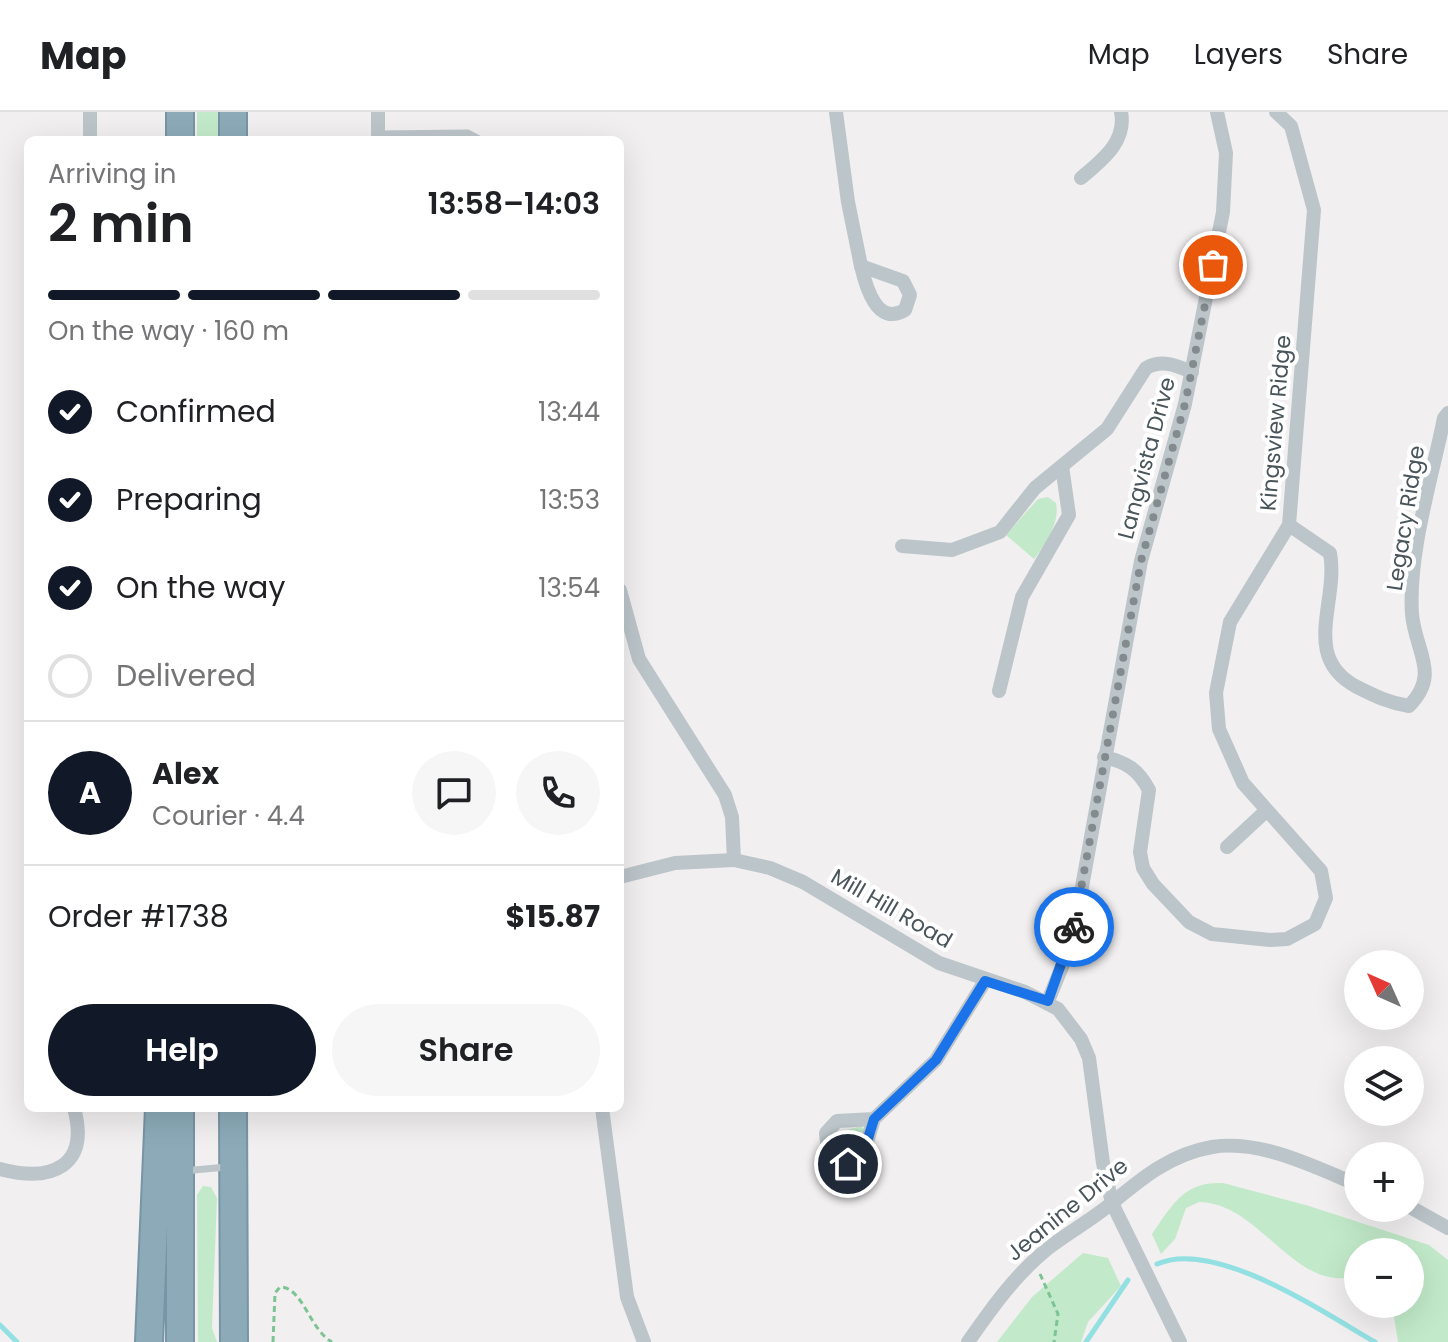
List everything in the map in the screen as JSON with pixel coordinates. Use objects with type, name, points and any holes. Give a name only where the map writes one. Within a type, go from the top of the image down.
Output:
[{"type":"highway","points":[[180,112],[180,136]]},
{"type":"highway","points":[[233,112],[233,136]]},
{"type":"highway","points":[[149,1342],[159,1112]]},
{"type":"highway","points":[[180,1112],[180,1342]]},
{"type":"highway","points":[[233,1112],[234,1342]]},
{"type":"street","points":[[90,112],[90,136]]},
{"type":"street","points":[[378,112],[378,136]]},
{"type":"street","points":[[836,112],[861,266]]},
{"type":"street","points":[[1081,178],[1115,148],[1123,120],[1121,112]]},
{"type":"street","name":"Langvista Drive","points":[[1048,1001],[1072,942],[1141,561],[1192,372],[1227,181],[1226,153],[1217,112]]},
{"type":"street","name":"Kingsview Ridge","points":[[1104,757],[1124,762],[1143,779],[1149,790],[1149,804],[1141,834],[1143,868],[1153,884],[1199,929],[1230,936],[1287,939],[1315,924],[1323,911],[1325,885],[1321,871],[1266,811],[1232,763],[1219,729],[1216,693],[1230,622],[1289,525],[1314,210],[1291,126],[1276,112]]},
{"type":"street","points":[[902,546],[952,550],[1000,532],[1035,488],[1107,429],[1146,368],[1156,363],[1170,363],[1192,372]]},
{"type":"street","name":"Legacy Ridge","points":[[1289,525],[1330,553],[1334,574],[1324,635],[1326,658],[1342,679],[1387,703],[1409,706],[1422,693],[1426,671],[1412,615],[1415,565],[1444,418],[1448,413]]},
{"type":"street","points":[[999,691],[1022,597],[1069,515],[1062,466]]},
{"type":"street","points":[[624,607],[646,672],[725,795],[732,817],[734,860],[675,863],[624,876]]},
{"type":"street","points":[[1227,847],[1266,811]]},
{"type":"street","name":"Mill Hill Road","points":[[734,860],[770,868],[803,882],[900,942],[985,981],[1048,1001]]},
{"type":"street","points":[[874,1119],[936,1060],[985,981]]},
{"type":"street","points":[[1048,1001],[1069,1021],[1089,1058],[1103,1163],[1112,1203],[1180,1342]]},
{"type":"street","points":[[0,1169],[28,1174],[62,1167],[78,1150],[80,1137],[75,1112]]},
{"type":"street","points":[[603,1112],[627,1297],[644,1342]]},
{"type":"street","name":"Jeanine Drive","points":[[968,1342],[1035,1260],[1112,1203],[1143,1175],[1178,1157],[1212,1147],[1247,1147],[1287,1157],[1344,1179]]},
{"type":"street","points":[[1424,1215],[1448,1228]]},
{"type":"lane","points":[[400,136],[468,133],[474,136]]},
{"type":"lane","points":[[180,1171],[233,1167]]},
{"type":"path","points":[[1035,1260],[1058,1314],[1054,1342]]},
{"type":"path","points":[[273,1342],[274,1301],[280,1287],[295,1292],[314,1329],[332,1342]]},
{"type":"green space","points":[[197,112],[220,112],[220,136],[197,136]]},
{"type":"green space","points":[[1048,497],[1056,503],[1056,518],[1047,540],[1034,559],[1006,535],[1038,499]]},
{"type":"green space","points":[[861,1126],[864,1129],[857,1143],[849,1150],[839,1148],[835,1140],[840,1132]]},
{"type":"green space","points":[[1210,1183],[1223,1183],[1309,1206],[1344,1217],[1344,1222],[1358,1222],[1407,1238],[1344,1238],[1344,1277],[1335,1278],[1315,1272],[1296,1261],[1241,1217],[1221,1206],[1199,1202],[1186,1208],[1175,1239],[1161,1254],[1152,1234],[1180,1197]]},
{"type":"green space","points":[[203,1186],[211,1187],[217,1198],[212,1328],[217,1342],[198,1342],[197,1195]]},
{"type":"green space","points":[[1424,1243],[1448,1260],[1448,1342],[1398,1342],[1394,1318],[1424,1318]]},
{"type":"green space","points":[[1083,1253],[1108,1258],[1121,1286],[1088,1322],[1081,1342],[997,1342],[1032,1297]]},
{"type":"waterway","points":[[1157,1264],[1181,1259],[1208,1261],[1238,1270],[1269,1282],[1375,1342]]},
{"type":"waterway","points":[[1086,1342],[1128,1280]]},
{"type":"waterway","points":[[0,1325],[17,1342]]},
{"type":"way so far","points":[[1074,927],[1141,561],[1185,404],[1213,265]]},
{"type":"route","points":[[848,1164],[863,1155],[869,1144],[874,1119],[936,1060],[985,981],[1048,1001],[1072,942],[1074,927]]}]
